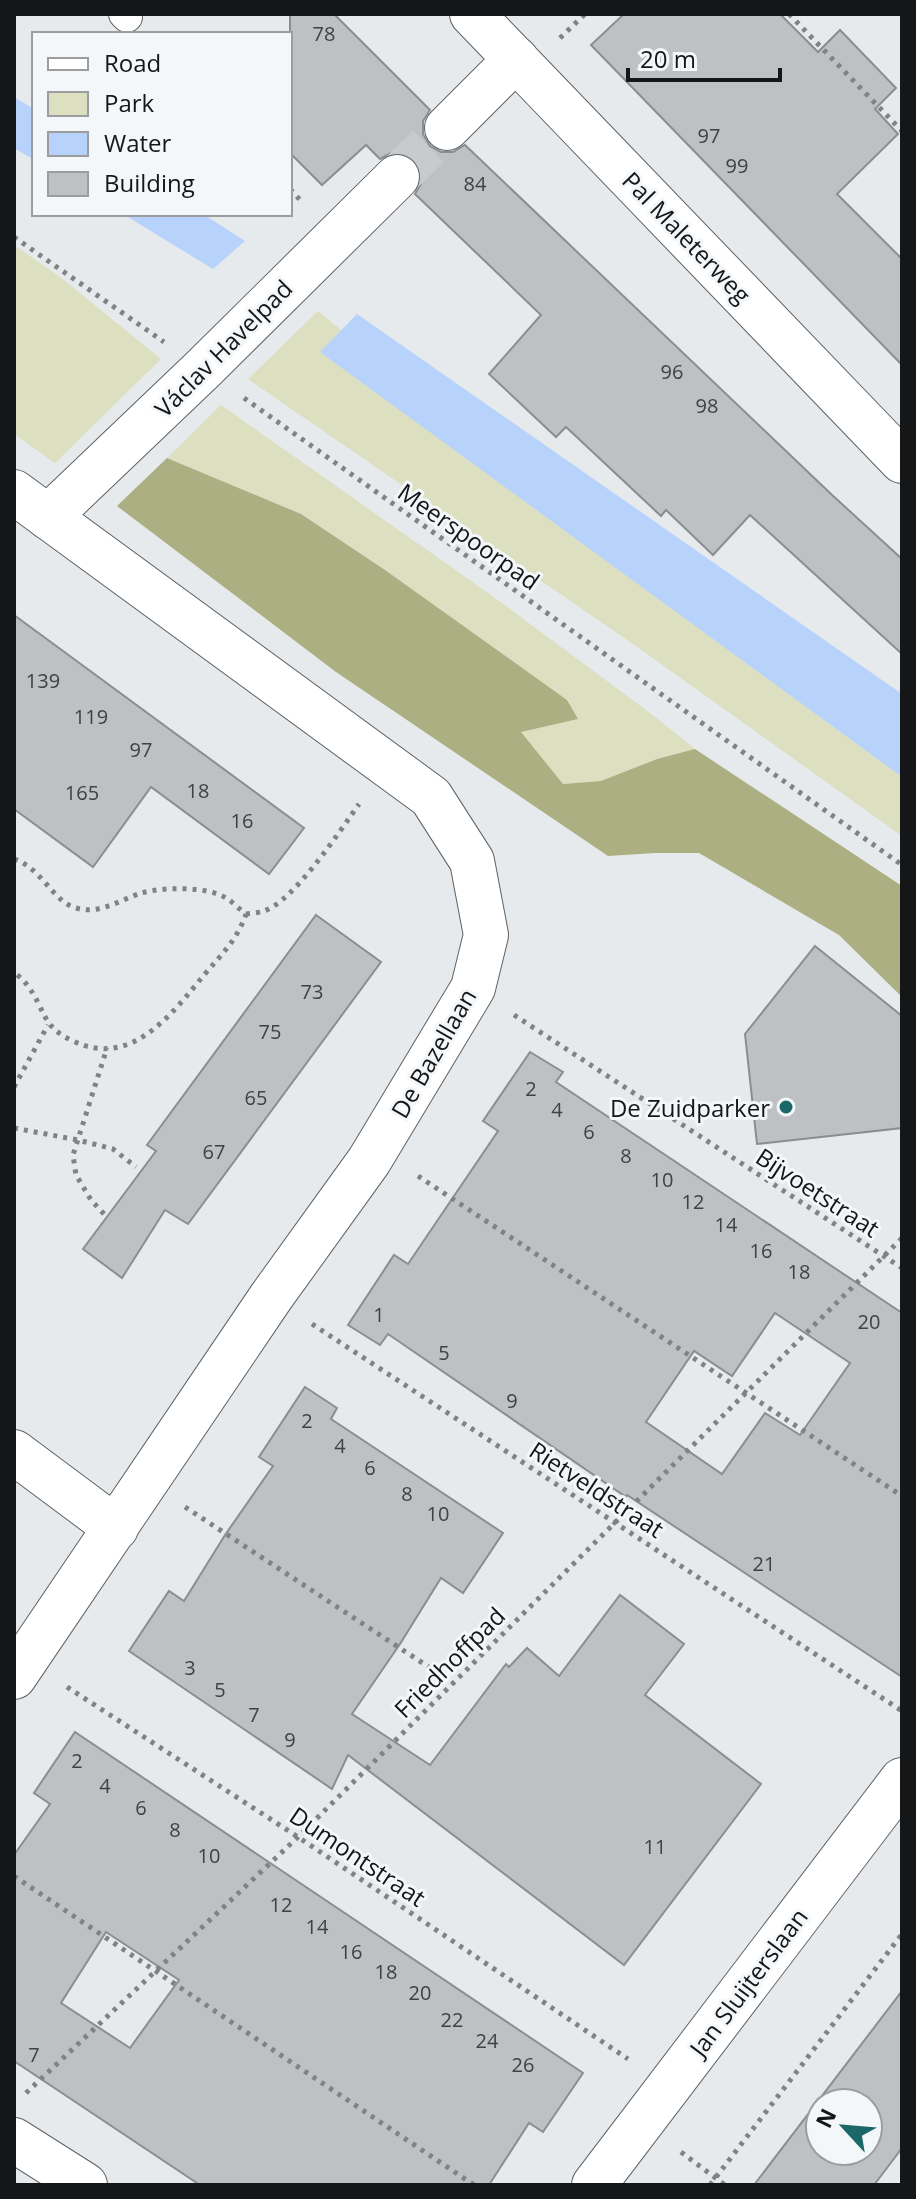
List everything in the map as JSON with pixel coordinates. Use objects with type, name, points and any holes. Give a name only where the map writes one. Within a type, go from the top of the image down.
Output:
[{"type":"street","name":"Pal Maleterweg","points":[[472,14],[902,461]]},
{"type":"street","points":[[447,128],[516,59]]},
{"type":"street","name":"Václav Havelpad","points":[[31,504],[203,369],[397,177]]},
{"type":"street","name":"De Bazellaan","points":[[20,1669],[271,1297],[377,1149],[473,988],[486,935],[472,861],[431,797],[31,504]]},
{"type":"street","points":[[14,1452],[116,1528]]},
{"type":"street","name":"Jan Sluijterslaan","points":[[594,2185],[902,1780]]},
{"type":"street","points":[[14,2140],[85,2185]]},
{"type":"path","points":[[789,14],[902,131]]},
{"type":"path","name":"Meerspoorpad","points":[[14,237],[902,865]]},
{"type":"path","points":[[14,859],[37,872],[55,894],[75,908],[101,909],[142,893],[171,888],[225,897],[246,914],[266,911],[285,898],[312,868],[389,765]]},
{"type":"path","points":[[14,972],[28,986],[48,1025],[73,1041],[99,1050],[128,1045],[150,1033],[170,1016],[239,934],[246,914]]},
{"type":"path","name":"Bijvoetstraat","points":[[473,988],[902,1268]]},
{"type":"path","points":[[14,1087],[48,1025]]},
{"type":"path","points":[[104,1214],[76,1175],[73,1155],[107,1048]]},
{"type":"path","points":[[14,1128],[113,1149],[136,1167]]},
{"type":"path","points":[[377,1149],[902,1496]]},
{"type":"path","name":"Friedhoffpad","points":[[25,2094],[298,1837],[902,1238]]},
{"type":"path","name":"Rietveldstraat","points":[[271,1297],[902,1711]]},
{"type":"path","points":[[147,1482],[453,1683]]},
{"type":"path","name":"Dumontstraat","points":[[20,1669],[298,1837],[669,2087]]},
{"type":"path","points":[[14,1876],[474,2185]]},
{"type":"path","points":[[710,2185],[902,1934]]},
{"type":"green space","points":[[14,245],[60,277],[161,359],[55,463],[14,434]]},
{"type":"green space","points":[[318,311],[341,330],[321,352],[902,777],[902,836],[643,651],[248,379]]},
{"type":"green space","points":[[221,405],[491,595],[695,749],[657,759],[601,781],[563,784],[521,732],[577,719],[567,700],[301,514],[167,458]]},
{"type":"green space","points":[[167,458],[301,514],[567,700],[578,719],[521,732],[563,784],[601,781],[657,759],[695,749],[902,886],[902,997],[839,935],[699,853],[608,856],[336,672],[117,506]]},
{"type":"water","points":[[14,97],[32,108],[32,159],[14,148]]},
{"type":"water","points":[[126,216],[206,216],[245,241],[213,269]]},
{"type":"water","points":[[357,314],[902,694],[902,777],[320,352]]},
{"type":"building","points":[[290,14],[334,14],[430,110],[423,121],[423,134],[430,146],[441,152],[453,152],[465,145],[902,559],[902,654],[750,515],[713,555],[666,510],[661,516],[566,427],[556,437],[489,374],[541,315],[415,194],[421,184],[421,171],[414,159],[404,153],[391,153],[380,159],[366,145],[322,185],[292,155]]},
{"type":"building","points":[[624,14],[780,14],[818,52],[840,30],[896,88],[875,109],[898,134],[837,194],[902,259],[902,365],[591,45]]},
{"type":"building","points":[[14,615],[304,828],[269,874],[151,787],[93,867],[14,809]]},
{"type":"building","points":[[316,915],[381,962],[188,1224],[165,1210],[122,1278],[83,1249],[156,1151],[147,1145]]},
{"type":"building","points":[[815,946],[902,1016],[902,1128],[757,1144],[745,1034]]},
{"type":"building","points":[[530,1052],[563,1072],[556,1082],[902,1313],[902,1677],[626,1497],[388,1334],[380,1345],[348,1325],[394,1255],[408,1264],[498,1131],[483,1121]],"holes":[[[775,1313],[850,1363],[800,1435],[765,1413],[722,1474],[646,1422],[694,1351],[732,1376]]]},
{"type":"building","points":[[305,1387],[337,1408],[331,1419],[503,1533],[463,1593],[441,1578],[352,1714],[430,1765],[506,1664],[509,1667],[527,1648],[559,1676],[620,1595],[684,1644],[645,1695],[761,1784],[624,1965],[348,1755],[332,1789],[129,1651],[169,1591],[184,1601],[273,1466],[259,1457]]},
{"type":"building","points":[[75,1732],[583,2073],[543,2132],[529,2123],[489,2185],[200,2185],[14,2061],[14,1855],[50,1804],[34,1793]],"holes":[[[106,1932],[179,1980],[130,2048],[61,2003]]]},
{"type":"building","points":[[902,1991],[902,2148],[874,2185],[754,2185],[804,2119],[804,2167],[884,2167],[884,2087],[829,2087]]},
{"type":"tunnel","points":[[397,177],[447,128]]},
{"type":"place","name":"De Zuidparker","points":[[786,1107]]}]
